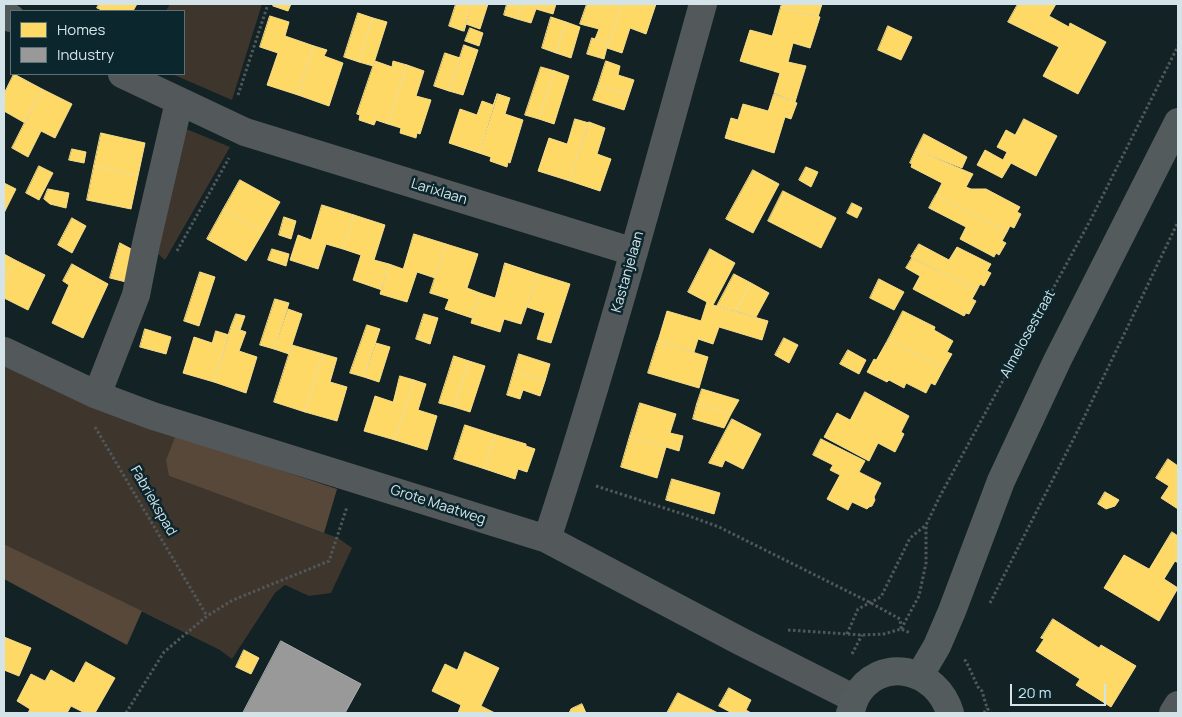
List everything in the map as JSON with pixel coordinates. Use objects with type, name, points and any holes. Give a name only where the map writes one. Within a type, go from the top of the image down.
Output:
[{"type":"street","name":"Kastanjelaan","points":[[547,539],[568,476],[634,252],[703,4]]},
{"type":"street","name":"Larixlaan","points":[[124,75],[237,128],[634,252]]},
{"type":"street","points":[[97,395],[136,294],[179,102]]},
{"type":"street","points":[[920,675],[952,611],[1000,481],[1057,361],[1178,122]]},
{"type":"street","name":"Grote Maatweg","points":[[4,351],[97,395],[153,416],[547,539],[740,641],[853,706]]},
{"type":"street","points":[[853,706],[864,687],[876,678],[890,672],[905,672],[920,675],[934,684],[944,697],[950,713]]},
{"type":"street","points":[[1173,713],[1178,705]]},
{"type":"path","points":[[174,256],[237,128],[268,4]]},
{"type":"path","name":"Almelosestraat","points":[[901,628],[919,596],[926,563],[926,525],[1091,219],[1178,46]]},
{"type":"path","points":[[986,610],[1078,430],[1178,222]]},
{"type":"path","name":"Fabriekspad","points":[[97,395],[93,423],[207,616]]},
{"type":"path","points":[[568,476],[719,527],[900,619],[901,628],[884,634],[783,630]]},
{"type":"path","points":[[126,713],[164,652],[207,616],[233,600],[329,561],[356,479]]},
{"type":"path","points":[[847,634],[858,609],[881,597],[910,538],[926,525]]},
{"type":"path","points":[[970,652],[966,661],[991,713]]},
{"type":"path","points":[[984,713],[987,708]]},
{"type":"shaded area","points":[[170,4],[262,4],[232,100],[174,75],[185,75],[185,10],[167,10]]},
{"type":"shaded area","points":[[179,126],[230,147],[165,260],[158,254]]},
{"type":"shaded area","points":[[4,364],[176,435],[169,476],[338,538],[352,548],[331,593],[309,596],[285,585],[275,593],[232,659],[220,650],[4,544]]},
{"type":"shaded area","points":[[176,435],[337,489],[324,533],[169,476],[166,460]]},
{"type":"shaded area","points":[[4,544],[142,611],[127,645],[4,579]]},
{"type":"building: Homes","points":[[99,4],[137,4],[134,10],[102,10],[97,8]]},
{"type":"building: Homes","points":[[274,4],[291,4],[288,11],[273,6]]},
{"type":"building: Homes","points":[[456,4],[472,4],[463,31],[449,26]]},
{"type":"building: Homes","points":[[472,4],[488,4],[480,29],[466,24]]},
{"type":"building: Homes","points":[[507,4],[523,4],[517,19],[504,15]]},
{"type":"building: Homes","points":[[523,4],[556,4],[553,14],[536,9],[531,23],[517,19]]},
{"type":"building: Homes","points":[[587,4],[622,4],[607,48],[608,43],[595,39],[599,29],[580,24]]},
{"type":"building: Homes","points":[[622,4],[656,4],[646,34],[630,28],[622,53],[607,48]]},
{"type":"building: Homes","points":[[782,4],[822,4],[818,17],[781,7]]},
{"type":"building: Homes","points":[[1018,4],[1056,4],[1049,16],[1069,27],[1070,23],[1106,42],[1078,94],[1043,76],[1059,47],[1008,22]]},
{"type":"building: Homes","points":[[781,7],[820,17],[810,48],[793,43],[788,62],[806,66],[795,102],[774,93],[780,73],[740,61],[750,30],[772,36]]},
{"type":"building: Homes","points":[[358,13],[373,18],[359,62],[344,57]]},
{"type":"building: Homes","points":[[270,16],[289,22],[285,36],[314,46],[298,95],[267,85],[278,53],[260,47]]},
{"type":"building: Homes","points":[[551,17],[566,22],[556,53],[542,48]]},
{"type":"building: Homes","points":[[373,18],[387,22],[373,66],[359,62]]},
{"type":"building: Homes","points":[[566,22],[580,27],[571,58],[556,53]]},
{"type":"building: Homes","points":[[888,26],[912,37],[901,60],[878,50]]},
{"type":"building: Homes","points":[[470,28],[483,33],[479,46],[465,41]]},
{"type":"building: Homes","points":[[592,38],[608,43],[604,59],[587,54]]},
{"type":"building: Homes","points":[[464,45],[478,50],[463,95],[449,91]]},
{"type":"building: Homes","points":[[314,46],[327,50],[324,56],[343,63],[329,106],[298,95]]},
{"type":"building: Homes","points":[[445,53],[460,58],[449,91],[434,86]]},
{"type":"building: Homes","points":[[375,61],[392,67],[393,61],[407,65],[388,124],[376,120],[374,125],[359,120],[360,115],[357,114]]},
{"type":"building: Homes","points":[[606,61],[620,66],[618,75],[634,80],[629,95],[598,86]]},
{"type":"building: Homes","points":[[407,65],[424,71],[416,96],[431,100],[420,134],[417,133],[416,138],[400,133],[401,128],[388,124]]},
{"type":"building: Homes","points":[[541,67],[555,71],[539,119],[525,115]]},
{"type":"building: Homes","points":[[555,71],[569,76],[554,124],[539,119]]},
{"type":"building: Homes","points":[[14,75],[42,89],[25,123],[4,111],[4,94]]},
{"type":"building: Homes","points":[[598,86],[629,95],[624,110],[593,100]]},
{"type":"building: Homes","points":[[42,89],[72,104],[55,138],[41,131],[28,157],[12,148]]},
{"type":"building: Homes","points":[[497,94],[479,153],[449,143],[460,109],[477,115],[482,101],[493,105]]},
{"type":"building: Homes","points":[[498,94],[510,98],[505,114],[523,120],[510,163],[508,162],[507,167],[490,161],[491,157],[479,153]]},
{"type":"building: Homes","points":[[774,94],[797,103],[791,119],[785,117],[774,153],[725,138],[731,118],[738,120],[743,104],[768,111]]},
{"type":"building: Homes","points":[[575,119],[589,123],[570,181],[538,171],[549,138],[567,144]]},
{"type":"building: Homes","points":[[1024,119],[1057,136],[1036,176],[1011,163],[1002,178],[977,165],[985,150],[1003,160],[1007,152],[997,147],[1006,130],[1015,135]]},
{"type":"building: Homes","points":[[589,122],[605,128],[597,154],[611,159],[600,191],[570,181]]},
{"type":"building: Homes","points":[[101,133],[145,143],[138,176],[94,166]]},
{"type":"building: Homes","points":[[924,134],[967,157],[962,168],[916,150]]},
{"type":"building: Homes","points":[[72,149],[86,152],[84,163],[69,160]]},
{"type":"building: Homes","points":[[916,150],[973,174],[966,187],[986,189],[1020,207],[1017,212],[1021,214],[1014,228],[1010,226],[1007,232],[936,195],[942,183],[911,167],[912,164],[910,163]]},
{"type":"building: Homes","points":[[39,166],[53,173],[39,200],[26,193]]},
{"type":"building: Homes","points":[[94,166],[138,176],[131,209],[87,200]]},
{"type":"building: Homes","points":[[806,167],[818,172],[811,187],[799,180]]},
{"type":"building: Homes","points":[[753,170],[779,184],[753,233],[726,219]]},
{"type":"building: Homes","points":[[240,180],[280,202],[263,232],[223,210]]},
{"type":"building: Homes","points":[[4,183],[16,189],[4,213]]},
{"type":"building: Homes","points":[[48,189],[69,193],[66,208],[50,204],[44,199]]},
{"type":"building: Homes","points":[[783,191],[836,218],[821,248],[768,221]]},
{"type":"building: Homes","points":[[936,195],[1007,232],[1002,241],[1006,243],[999,255],[996,253],[994,257],[960,239],[966,227],[929,208]]},
{"type":"building: Homes","points":[[852,203],[862,208],[857,218],[847,213]]},
{"type":"building: Homes","points":[[322,205],[354,215],[343,249],[326,244],[318,269],[290,260],[298,235],[311,240]]},
{"type":"building: Homes","points":[[223,210],[263,232],[246,261],[207,239]]},
{"type":"building: Homes","points":[[354,215],[385,225],[374,260],[389,264],[382,290],[353,280],[361,255],[343,249]]},
{"type":"building: Homes","points":[[284,217],[296,221],[291,239],[279,235]]},
{"type":"building: Homes","points":[[72,218],[86,226],[72,253],[58,245]]},
{"type":"building: Homes","points":[[414,234],[446,244],[435,278],[417,272],[407,302],[380,294],[389,264],[403,269]]},
{"type":"building: Homes","points":[[120,243],[135,251],[126,282],[110,278]]},
{"type":"building: Homes","points":[[446,244],[478,254],[467,288],[480,293],[472,318],[445,309],[449,299],[430,293]]},
{"type":"building: Homes","points":[[919,244],[949,260],[957,247],[991,264],[987,271],[991,273],[984,286],[980,284],[977,290],[911,257]]},
{"type":"building: Homes","points":[[272,249],[289,254],[286,266],[268,260]]},
{"type":"building: Homes","points":[[710,249],[735,263],[713,305],[768,321],[762,340],[719,327],[713,344],[698,339],[694,352],[658,341],[667,311],[701,321],[707,302],[688,292]]},
{"type":"building: Homes","points":[[4,254],[15,260],[4,283]]},
{"type":"building: Homes","points":[[912,258],[977,290],[972,299],[976,301],[969,314],[966,313],[964,316],[913,289],[920,276],[906,268]]},
{"type":"building: Homes","points":[[15,260],[45,275],[28,310],[4,298],[4,283]]},
{"type":"building: Homes","points":[[505,263],[538,274],[521,324],[504,319],[500,332],[471,323],[480,293],[495,298]]},
{"type":"building: Homes","points":[[72,264],[108,284],[83,338],[52,323],[69,285],[63,281]]},
{"type":"building: Homes","points":[[200,272],[215,277],[199,326],[184,321]]},
{"type":"building: Homes","points":[[538,274],[570,284],[551,343],[537,339],[545,313],[527,307]]},
{"type":"building: Homes","points":[[734,274],[751,283],[736,311],[717,306]]},
{"type":"building: Homes","points":[[879,279],[904,292],[894,310],[870,298]]},
{"type":"building: Homes","points":[[751,283],[769,293],[756,317],[736,311]]},
{"type":"building: Homes","points":[[275,299],[289,303],[274,349],[260,345]]},
{"type":"building: Homes","points":[[288,309],[302,314],[289,354],[274,349]]},
{"type":"building: Homes","points":[[903,311],[935,327],[934,330],[953,341],[947,352],[952,354],[944,368],[888,340]]},
{"type":"building: Homes","points":[[236,314],[245,316],[240,330],[231,327]]},
{"type":"building: Homes","points":[[424,314],[438,318],[430,344],[416,339]]},
{"type":"building: Homes","points":[[367,325],[380,329],[364,377],[350,373]]},
{"type":"building: Homes","points":[[231,327],[246,332],[239,351],[257,357],[246,393],[214,382]]},
{"type":"building: Homes","points":[[145,329],[171,337],[166,354],[140,347]]},
{"type":"building: Homes","points":[[216,331],[229,335],[214,382],[183,373],[194,337],[212,343]]},
{"type":"building: Homes","points":[[784,338],[798,345],[789,363],[775,355]]},
{"type":"building: Homes","points":[[888,340],[944,368],[935,385],[931,383],[926,393],[906,383],[904,388],[889,380],[887,382],[867,372]]},
{"type":"building: Homes","points":[[658,341],[708,357],[699,388],[648,373]]},
{"type":"building: Homes","points":[[376,343],[390,347],[379,382],[364,377]]},
{"type":"building: Homes","points":[[292,345],[323,354],[305,412],[274,402]]},
{"type":"building: Homes","points":[[848,350],[866,360],[859,374],[840,364]]},
{"type":"building: Homes","points":[[323,354],[337,358],[330,382],[347,387],[337,421],[305,412]]},
{"type":"building: Homes","points":[[519,354],[550,364],[545,381],[514,371]]},
{"type":"building: Homes","points":[[454,356],[469,361],[454,407],[439,403]]},
{"type":"building: Homes","points":[[469,361],[485,366],[470,412],[454,407]]},
{"type":"building: Homes","points":[[514,371],[545,381],[540,396],[523,390],[520,399],[507,395]]},
{"type":"building: Homes","points":[[400,376],[414,380],[395,440],[364,431],[375,396],[393,402]]},
{"type":"building: Homes","points":[[414,380],[426,384],[418,410],[437,416],[427,450],[395,440]]},
{"type":"building: Homes","points":[[702,389],[739,400],[731,414],[697,404]]},
{"type":"building: Homes","points":[[865,392],[909,416],[901,432],[904,434],[895,452],[878,443],[869,461],[824,437],[837,413],[850,420]]},
{"type":"building: Homes","points":[[640,403],[676,414],[670,433],[683,436],[679,451],[630,436]]},
{"type":"building: Homes","points":[[697,404],[731,414],[724,428],[693,419]]},
{"type":"building: Homes","points":[[732,419],[761,434],[743,469],[725,460],[722,467],[709,463]]},
{"type":"building: Homes","points":[[465,425],[496,435],[485,469],[454,459]]},
{"type":"building: Homes","points":[[496,435],[526,444],[526,446],[535,449],[527,472],[518,469],[515,479],[485,469]]},
{"type":"building: Homes","points":[[630,436],[666,447],[657,478],[621,467]]},
{"type":"building: Homes","points":[[821,439],[865,461],[859,472],[881,483],[872,506],[867,509],[852,502],[848,510],[827,499],[840,475],[830,470],[833,465],[813,455]]},
{"type":"building: Homes","points":[[1168,459],[1178,466],[1178,509],[1161,498],[1169,486],[1156,478]]},
{"type":"building: Homes","points":[[672,479],[720,493],[714,514],[666,500]]},
{"type":"building: Homes","points":[[1105,492],[1119,500],[1115,506],[1106,509],[1098,504]]},
{"type":"building: Homes","points":[[1172,532],[1178,536],[1178,563],[1175,561],[1164,579],[1178,588],[1159,621],[1104,588],[1124,555],[1149,569]]},
{"type":"building: Homes","points":[[1053,619],[1099,648],[1101,645],[1136,666],[1111,707],[1076,685],[1080,679],[1036,651],[1044,639],[1041,638]]},
{"type":"building: Homes","points":[[4,637],[31,648],[19,676],[4,670]]},
{"type":"building: Homes","points":[[244,650],[259,658],[251,674],[236,667]]},
{"type":"building: Homes","points":[[465,652],[499,668],[481,706],[495,713],[458,713],[461,705],[432,691],[445,664],[457,670]]},
{"type":"building: Homes","points":[[86,662],[115,678],[95,713],[85,713],[71,706],[67,713],[28,713],[30,709],[17,701],[31,674],[45,681],[51,670],[74,683]]},
{"type":"building: Homes","points":[[729,688],[751,700],[746,710],[751,713],[732,713],[719,706]]},
{"type":"building: Homes","points":[[678,693],[718,713],[667,713]]},
{"type":"building: Homes","points":[[582,704],[586,713],[569,713],[571,709]]},
{"type":"building: Industry","points":[[281,641],[361,684],[345,713],[243,713]]}]
